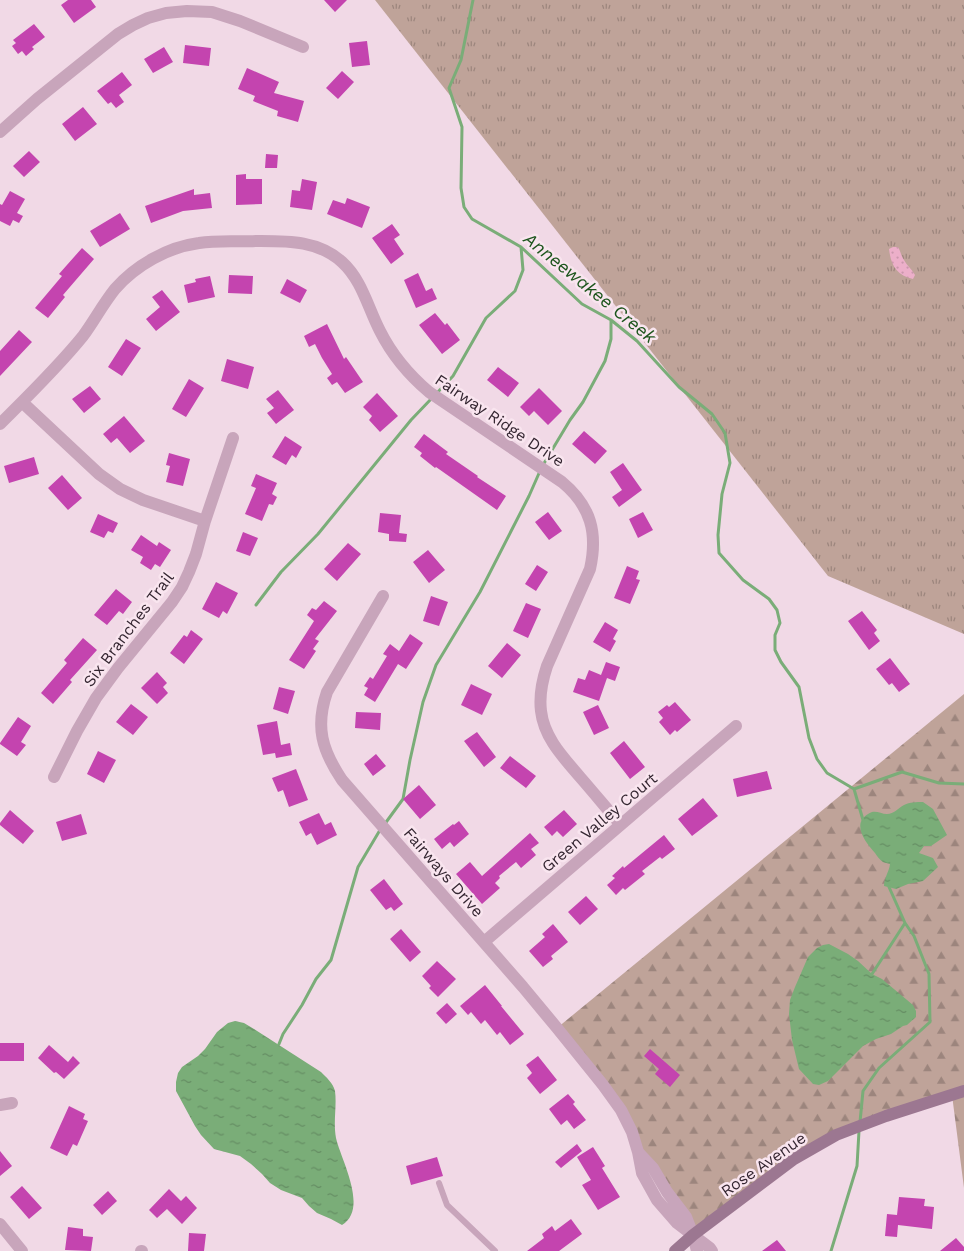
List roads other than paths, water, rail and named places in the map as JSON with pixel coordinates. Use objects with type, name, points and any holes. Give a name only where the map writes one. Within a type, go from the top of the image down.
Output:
[{"type":"street","points":[[0,132],[37,99],[118,34],[148,18],[166,13],[213,6],[240,21],[303,47]]},
{"type":"street","name":"Fairway Ridge Drive","points":[[0,424],[83,335],[122,282],[161,254],[198,243],[281,241],[304,243],[319,247],[331,254],[349,269],[356,278],[371,313],[391,351],[417,382],[562,482],[584,506],[592,530],[593,544],[590,569],[542,682],[540,696],[541,713],[546,730],[556,747],[620,824]]},
{"type":"street","points":[[22,402],[100,474],[120,489],[143,500],[205,521]]},
{"type":"street","name":"Six Branches Trail","points":[[54,778],[96,698],[182,587],[196,554],[233,438]]},
{"type":"street","name":"Fairways Drive","points":[[383,596],[327,692],[322,704],[320,720],[322,736],[333,766],[342,780],[484,942],[603,1085],[621,1110],[632,1132],[642,1173],[657,1200],[677,1224],[712,1251]]},
{"type":"street","name":"Green Valley Court","points":[[484,942],[736,726]]},
{"type":"street","name":"Rose Avenue","points":[[675,1251],[693,1235],[794,1159],[836,1135],[886,1116],[964,1091]]},
{"type":"street","points":[[0,1224],[22,1251]]},
{"type":"street","points":[[693,1235],[697,1251]]},
{"type":"lane","points":[[438,1183],[447,1204],[495,1251]]},
{"type":"water","points":[[923,802],[933,809],[947,835],[931,846],[924,846],[919,853],[933,858],[938,867],[923,881],[896,889],[884,886],[890,864],[881,860],[864,839],[860,828],[863,818],[875,812],[889,814],[906,804]]},
{"type":"water","points":[[829,944],[858,961],[913,1005],[916,1017],[907,1025],[891,1034],[863,1046],[828,1081],[819,1085],[813,1084],[799,1069],[792,1040],[789,1014],[790,1000],[808,957],[817,948]]},
{"type":"water","points":[[235,1021],[244,1023],[321,1072],[333,1085],[335,1091],[336,1138],[353,1196],[353,1208],[350,1218],[342,1225],[317,1213],[302,1198],[281,1190],[270,1183],[240,1156],[214,1149],[195,1126],[176,1091],[178,1073],[182,1067],[205,1049],[217,1032],[228,1023]]},
{"type":"waterway","name":"Anneewakee Creek","points":[[473,0],[461,60],[449,88],[462,127],[461,188],[464,207],[472,219],[521,247],[582,304],[611,320],[637,341],[679,387],[712,414],[725,433],[730,463],[722,494],[718,535],[719,553],[743,580],[769,599],[777,610],[780,623],[775,635],[775,650],[799,687],[809,738],[817,759],[827,773],[854,789],[902,772],[939,783],[964,784]]},
{"type":"waterway","points":[[436,394],[453,376],[486,318],[515,291],[523,270],[521,247]]},
{"type":"waterway","points":[[543,465],[583,402],[605,361],[611,339],[611,320]]},
{"type":"waterway","points":[[256,605],[281,572],[318,534],[411,420],[432,398]]},
{"type":"waterway","points":[[384,825],[403,799],[423,702],[436,665],[480,592],[540,471]]},
{"type":"waterway","points":[[854,789],[863,820]]},
{"type":"waterway","points":[[279,1044],[316,979],[331,960],[358,867],[380,830]]},
{"type":"waterway","points":[[860,1122],[863,1091],[879,1068],[930,1022],[929,974],[914,936],[905,923],[889,887]]},
{"type":"waterway","points":[[872,974],[905,923]]},
{"type":"waterway","points":[[831,1251],[857,1166],[859,1131]]}]
